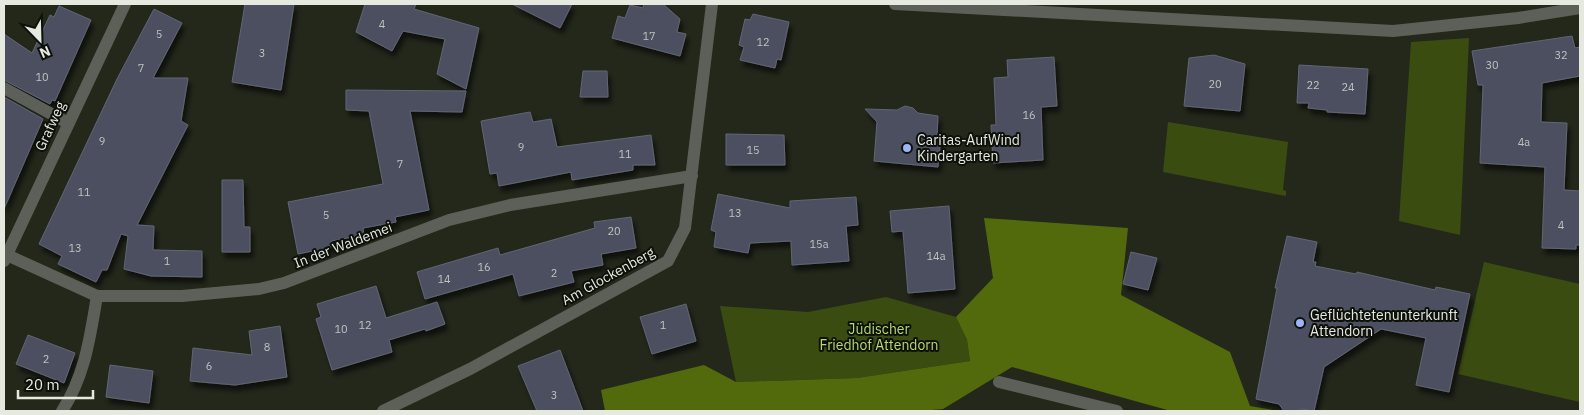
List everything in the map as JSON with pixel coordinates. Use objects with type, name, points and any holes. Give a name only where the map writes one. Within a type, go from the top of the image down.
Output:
[{"type":"street","name":"Grafweg","points":[[5,258],[125,4]]},
{"type":"street","name":"Am Glockenberg","points":[[382,411],[470,369],[668,261],[686,228],[712,4]]},
{"type":"street","points":[[895,4],[1393,31],[1518,18],[1580,8]]},
{"type":"street","points":[[4,88],[68,123]]},
{"type":"street","name":"In der Waldemei","points":[[5,258],[97,296],[182,296],[259,289],[284,283],[449,220],[519,203],[692,176]]},
{"type":"street","points":[[62,411],[75,391],[86,360],[97,296]]},
{"type":"street","points":[[999,382],[1117,411]]},
{"type":"green space","points":[[1469,38],[1460,235],[1399,221],[1411,42]]},
{"type":"green space","points":[[1168,122],[1288,142],[1283,190],[1286,191],[1286,196],[1163,172]]},
{"type":"green space","points":[[984,218],[1128,228],[1121,295],[1230,352],[1250,406],[1279,411],[1171,411],[1012,367],[943,409],[920,411],[605,411],[601,390],[704,365],[736,382],[857,378],[970,361],[967,340],[956,317],[993,278]]},
{"type":"green space","points":[[1484,262],[1580,284],[1580,402],[1458,374]]},
{"type":"green space","name":"Jüdischer Friedhof Attendorn","points":[[886,297],[956,317],[967,340],[970,361],[857,378],[736,382],[720,306],[808,312]]},
{"type":"building","points":[[245,4],[294,4],[281,90],[232,82]]},
{"type":"building","points":[[365,4],[416,4],[414,9],[479,28],[466,89],[437,74],[445,39],[403,31],[392,51],[356,32]]},
{"type":"building","points":[[512,4],[572,4],[560,28]]},
{"type":"building","points":[[644,4],[663,4],[680,19],[677,32],[686,34],[680,56],[612,38],[618,16],[625,18],[630,5],[643,8]]},
{"type":"building","points":[[59,6],[91,20],[55,101],[52,100],[50,104],[4,80],[4,34],[32,53],[50,15],[54,17]]},
{"type":"building","points":[[154,9],[182,23],[153,78],[188,78],[181,121],[188,125],[137,225],[154,226],[153,250],[202,251],[202,277],[151,276],[124,269],[128,236],[121,234],[107,270],[102,270],[96,282],[58,264],[62,256],[39,244],[117,79]]},
{"type":"building","points":[[753,14],[789,22],[781,60],[777,59],[775,68],[740,60],[744,47],[739,45],[745,19],[750,20]]},
{"type":"building","points":[[1572,36],[1575,48],[1580,47],[1580,76],[1542,83],[1541,122],[1567,123],[1564,190],[1580,191],[1580,245],[1576,245],[1576,249],[1542,248],[1545,167],[1480,163],[1483,85],[1478,85],[1472,51]]},
{"type":"building","points":[[1214,55],[1245,64],[1240,111],[1184,106],[1189,58]]},
{"type":"building","points":[[1054,57],[1057,106],[1041,107],[1043,160],[993,163],[991,125],[996,125],[994,78],[1008,77],[1007,60]]},
{"type":"building","points":[[1299,65],[1368,69],[1365,114],[1327,112],[1327,110],[1308,108],[1309,103],[1297,103]]},
{"type":"building","points":[[583,71],[607,71],[608,97],[580,97]]},
{"type":"building","points":[[346,90],[466,91],[462,112],[410,111],[429,210],[395,217],[396,222],[363,228],[364,235],[331,241],[332,247],[298,254],[288,202],[383,184],[369,111],[346,110]]},
{"type":"building","points":[[4,97],[43,119],[4,209]]},
{"type":"building","name":"Caritas-AufWind Kindergarten","points":[[905,106],[913,108],[918,113],[938,116],[937,136],[941,136],[938,167],[874,161],[877,122],[865,109],[897,110]]},
{"type":"building","points":[[530,112],[533,122],[551,119],[557,147],[651,135],[655,165],[633,165],[633,170],[572,180],[571,172],[499,186],[497,173],[490,174],[481,121]]},
{"type":"building","points":[[726,134],[784,135],[785,165],[726,165]]},
{"type":"building","points":[[222,180],[243,180],[244,227],[250,227],[250,252],[222,252]]},
{"type":"building","points":[[718,194],[790,208],[790,201],[856,197],[858,225],[846,226],[849,261],[792,265],[791,241],[750,243],[748,253],[714,247],[716,232],[711,230]]},
{"type":"building","points":[[949,206],[955,289],[908,293],[903,231],[892,232],[890,211]]},
{"type":"building","points":[[631,217],[636,248],[601,254],[603,265],[571,271],[574,282],[519,296],[513,274],[425,299],[417,272],[498,248],[500,255],[595,228],[594,222]]},
{"type":"building","name":"Geflüchtetenunterkunft Attendorn","points":[[1287,236],[1317,242],[1313,262],[1316,262],[1315,266],[1356,274],[1357,272],[1435,290],[1436,287],[1470,294],[1449,392],[1416,385],[1426,338],[1381,329],[1324,367],[1314,411],[1301,409],[1297,411],[1284,411],[1279,404],[1256,399],[1277,288],[1275,288]]},
{"type":"building","points":[[1131,252],[1157,258],[1148,290],[1123,284]]},
{"type":"building","points":[[376,286],[386,318],[437,302],[445,324],[426,331],[425,329],[389,340],[392,352],[332,370],[316,319],[321,317],[317,304]]},
{"type":"building","points":[[686,304],[696,341],[652,354],[640,317]]},
{"type":"building","points":[[280,326],[287,377],[235,385],[190,381],[193,348],[252,355],[249,331]]},
{"type":"building","points":[[28,335],[75,353],[64,383],[16,364]]},
{"type":"building","points":[[560,350],[583,411],[537,411],[518,366]]},
{"type":"building","points":[[110,365],[153,371],[149,403],[106,397]]},
{"type":"place","name":"Caritas-AufWind Kindergarten","points":[[907,148]]},
{"type":"place","name":"Geflüchtetenunterkunft Attendorn","points":[[1300,323]]}]
